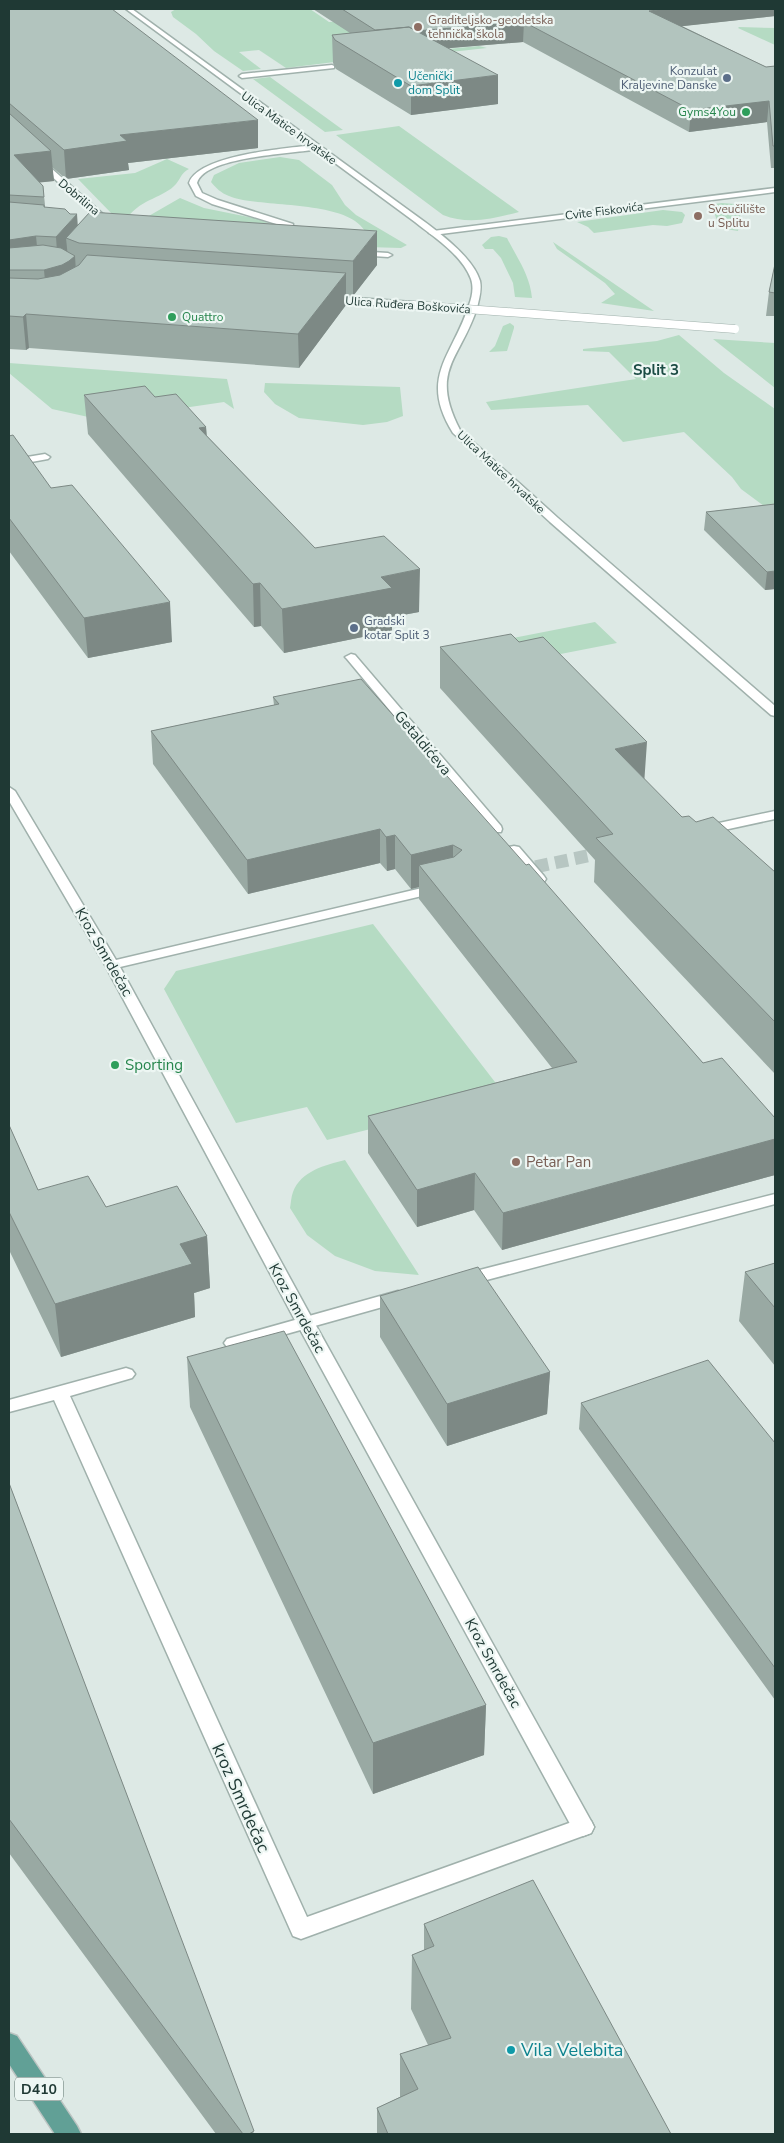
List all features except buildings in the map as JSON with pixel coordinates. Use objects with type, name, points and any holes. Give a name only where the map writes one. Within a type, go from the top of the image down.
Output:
[{"type":"main road","name":"D410","points":[[9,2044],[69,2134]]},
{"type":"street","name":"Ulica Matice hrvatske","points":[[129,9],[434,233],[462,260],[476,283],[476,299],[442,375],[441,396],[446,414],[456,431],[554,520],[775,712]]},
{"type":"street","points":[[242,76],[332,67]]},
{"type":"street","name":"Dobrilina","points":[[9,133],[100,216],[128,222]]},
{"type":"street","points":[[284,248],[274,247],[287,235],[290,226],[215,202],[199,194],[193,183],[196,175],[206,168],[225,162],[315,147]]},
{"type":"street","name":"Cvite Fiskovića","points":[[434,233],[775,190]]},
{"type":"street","points":[[352,252],[388,255]]},
{"type":"street","name":"Ulica Ruđera Boškovića","points":[[318,299],[735,329]]},
{"type":"street","points":[[9,463],[46,457]]},
{"type":"street","name":"Getaldićeva","points":[[351,657],[496,829]]},
{"type":"street","name":"Kroz Smrdečac","points":[[9,791],[112,965],[305,1322],[583,1827]]},
{"type":"street","points":[[724,826],[775,815]]},
{"type":"street","points":[[514,850],[549,891]]},
{"type":"street","points":[[112,965],[453,885]]},
{"type":"street","points":[[449,1284],[775,1199]]},
{"type":"street","points":[[233,1343],[410,1294]]},
{"type":"street","points":[[9,1406],[126,1374]]},
{"type":"street","name":"kroz Smrdečac","points":[[59,1392],[300,1929],[583,1827]]},
{"type":"green space","points":[[176,9],[310,9],[329,22],[347,21],[416,52],[479,46],[487,48],[396,58],[391,55],[286,68],[259,50],[239,52],[261,69],[243,71],[214,51],[196,34],[173,17],[171,12]]},
{"type":"green space","points":[[738,28],[775,28],[775,45]]},
{"type":"green space","points":[[270,77],[343,130],[325,132],[253,79]]},
{"type":"green space","points":[[399,126],[519,212],[481,220],[462,220],[443,215],[336,135]]},
{"type":"green space","points":[[280,157],[299,160],[332,185],[345,205],[356,215],[407,245],[401,248],[367,247],[367,235],[358,223],[343,215],[304,206],[243,200],[229,196],[211,182],[214,175],[239,163]]},
{"type":"green space","points":[[167,159],[189,169],[166,192],[139,206],[128,217],[113,215],[78,179],[135,173]]},
{"type":"green space","points":[[180,198],[204,208],[258,219],[275,226],[147,217]]},
{"type":"green space","points":[[714,204],[735,204],[741,210],[738,231],[718,226],[715,214],[711,208]]},
{"type":"green space","points":[[663,210],[682,212],[685,215],[682,223],[594,233],[588,227],[577,222]]},
{"type":"green space","points":[[491,237],[507,238],[519,260],[529,282],[532,298],[515,297],[513,283],[501,258],[493,249],[485,249],[482,245]]},
{"type":"green space","points":[[553,242],[654,311],[601,303],[615,294],[605,283],[557,249]]},
{"type":"green space","points":[[510,323],[514,328],[507,351],[489,352],[495,346],[503,326]]},
{"type":"green space","points":[[679,335],[724,373],[775,409],[775,512],[772,512],[741,489],[732,477],[684,432],[623,442],[588,405],[491,410],[486,402],[636,379],[609,352],[583,351],[583,349],[657,341]]},
{"type":"green space","points":[[713,339],[775,343],[775,388]]},
{"type":"green space","points":[[9,363],[227,379],[234,409],[224,402],[102,420],[52,409],[9,373]]},
{"type":"green space","points":[[265,383],[400,387],[403,416],[387,422],[363,425],[299,418],[275,404],[264,392]]},
{"type":"green space","points":[[595,622],[617,643],[483,669],[462,648]]},
{"type":"green space","points":[[373,924],[505,1095],[327,1140],[307,1107],[236,1123],[164,989],[176,971]]},
{"type":"green space","points":[[345,1160],[419,1275],[375,1271],[335,1256],[307,1235],[290,1208],[293,1192],[302,1179],[314,1170]]},
{"type":"tunnel","points":[[516,871],[611,851]]},
{"type":"place","name":"Graditeljsko-geodetska tehnička škola","points":[[418,27]]},
{"type":"place","name":"Konzulat Kraljevine Danske","points":[[727,78]]},
{"type":"place","name":"Učenički dom Split","points":[[398,83]]},
{"type":"place","name":"Gyms4You","points":[[746,112]]},
{"type":"place","name":"Sveučilište u Splitu","points":[[698,216]]},
{"type":"place","name":"Quattro","points":[[172,317]]},
{"type":"place","name":"Gradski kotar Split 3","points":[[354,628]]},
{"type":"place","name":"Sporting","points":[[115,1065]]},
{"type":"place","name":"Petar Pan","points":[[516,1162]]},
{"type":"place","name":"Vila Velebita","points":[[511,2050]]},
{"type":"district","name":"Split 3","points":[[656,370]]}]
